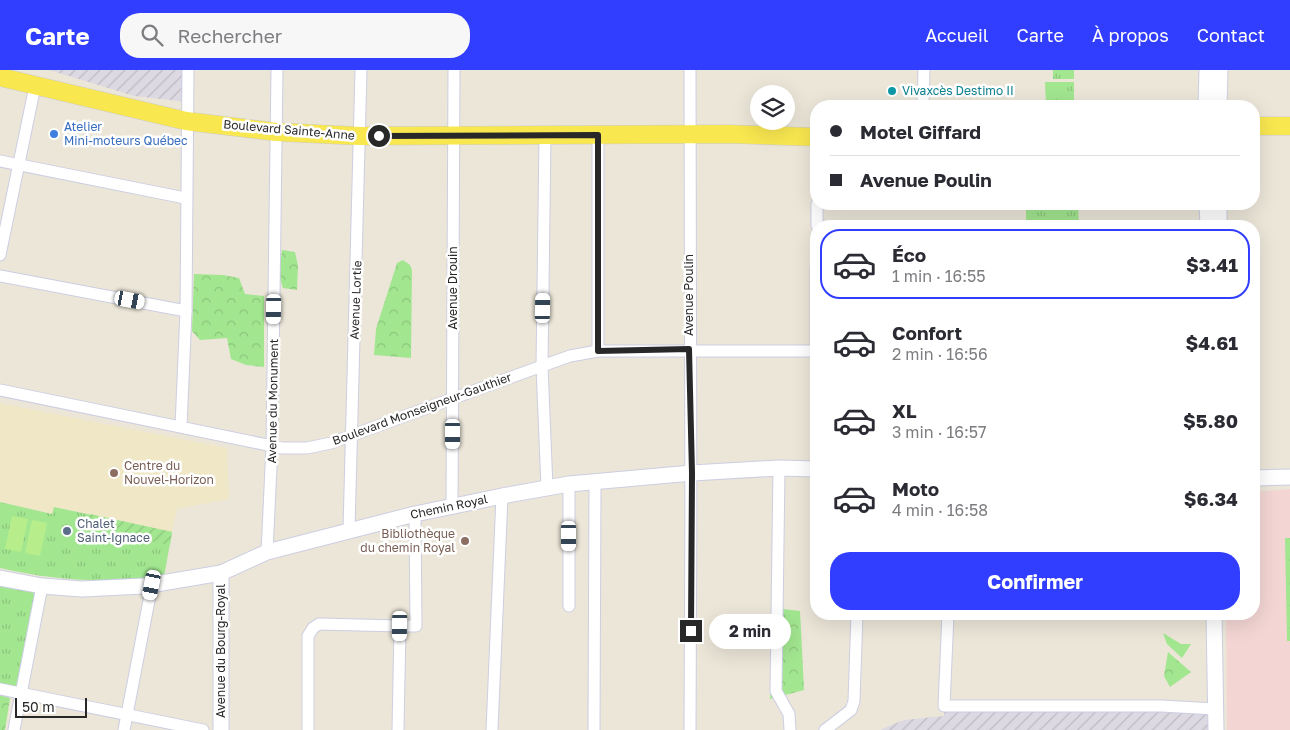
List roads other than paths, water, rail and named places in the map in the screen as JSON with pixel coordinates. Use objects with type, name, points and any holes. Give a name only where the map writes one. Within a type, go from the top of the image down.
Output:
[{"type":"main road","points":[[1206,100],[1207,70]]},
{"type":"main road","points":[[1219,100],[1220,70]]},
{"type":"main road","name":"Boulevard Sainte-Anne","points":[[0,75],[35,86],[186,121],[277,132],[360,136],[453,137],[545,135],[810,137]]},
{"type":"main road","points":[[1260,126],[1290,126]]},
{"type":"main road","name":"Chemin Royal","points":[[0,578],[42,586],[82,589],[152,585],[221,572],[267,552],[415,514],[569,484],[692,473],[780,468],[810,469]]},
{"type":"main road","points":[[1260,478],[1290,477]]},
{"type":"main road","name":"Avenue du Bourg-Royal","points":[[221,572],[221,730]]},
{"type":"main road","points":[[1214,620],[1216,730]]},
{"type":"street","points":[[181,426],[186,311],[185,198],[188,70]]},
{"type":"street","name":"Avenue du Monument","points":[[267,552],[272,446],[278,70]]},
{"type":"street","name":"Avenue Lortie","points":[[349,530],[361,70]]},
{"type":"street","name":"Avenue Drouin","points":[[452,506],[454,70]]},
{"type":"street","name":"Avenue Poulin","points":[[690,70],[689,349],[692,473],[690,730]]},
{"type":"street","points":[[923,100],[924,70]]},
{"type":"street","points":[[0,255],[35,86]]},
{"type":"street","points":[[545,135],[542,366],[547,488]]},
{"type":"street","points":[[598,135],[598,351]]},
{"type":"street","points":[[0,161],[185,198]]},
{"type":"street","points":[[0,276],[186,311]]},
{"type":"street","name":"Boulevard Monseigneur-Gauthier","points":[[0,390],[272,446],[307,448],[352,436],[570,356],[598,351],[689,349],[810,351]]},
{"type":"street","points":[[780,468],[776,690],[788,714],[790,730]]},
{"type":"street","points":[[594,730],[595,482]]},
{"type":"street","points":[[569,484],[569,606]]},
{"type":"street","points":[[492,730],[502,496]]},
{"type":"street","points":[[308,730],[308,636],[313,628],[319,624],[416,626],[415,514]]},
{"type":"street","points":[[124,730],[152,585]]},
{"type":"street","points":[[14,730],[42,586]]},
{"type":"street","points":[[825,730],[851,710],[854,701],[857,620]]},
{"type":"street","points":[[948,620],[944,706],[1154,706],[1215,709]]},
{"type":"street","points":[[398,730],[400,626]]},
{"type":"street","points":[[0,690],[203,730]]},
{"type":"place","name":"Vivaxcès Destimo II","points":[[892,91]]},
{"type":"place","name":"Atelier Mini-moteurs Québec","points":[[54,134]]},
{"type":"place","name":"Centre du Nouvel-Horizon","points":[[114,473]]},
{"type":"place","name":"Chalet Saint-Ignace","points":[[67,531]]},
{"type":"place","name":"Bibliothèque du chemin Royal","points":[[465,541]]}]
